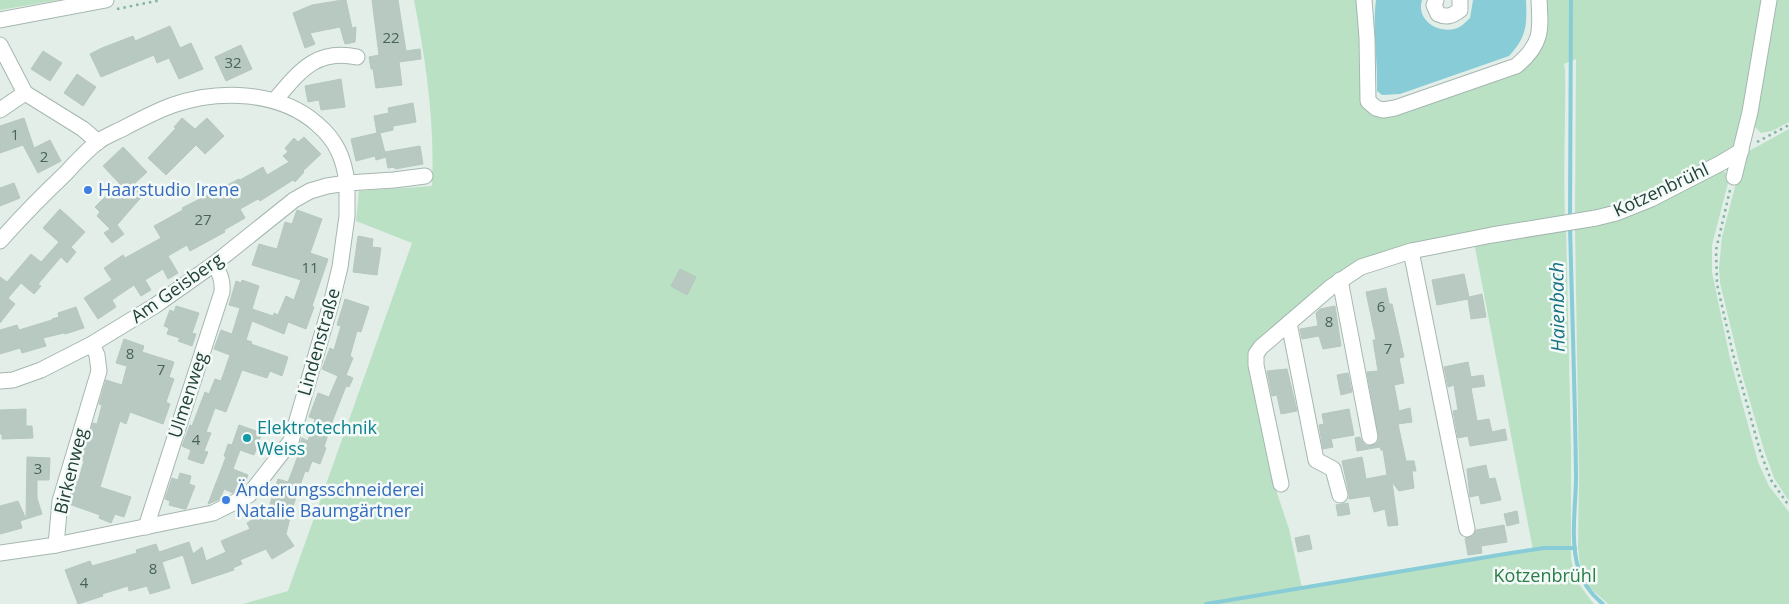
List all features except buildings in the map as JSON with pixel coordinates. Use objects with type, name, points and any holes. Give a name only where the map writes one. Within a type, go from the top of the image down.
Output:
[{"type":"street","points":[[0,20],[106,0]]},
{"type":"street","points":[[1364,0],[1368,101],[1376,108],[1383,110],[1401,106],[1516,66],[1529,55],[1538,41],[1541,24],[1540,0]]},
{"type":"street","points":[[1436,0],[1434,4],[1438,14],[1444,17],[1453,15],[1460,10],[1460,0]]},
{"type":"street","points":[[1734,177],[1755,87],[1769,0]]},
{"type":"street","points":[[0,46],[25,93],[83,129],[98,142]]},
{"type":"street","points":[[275,100],[314,61],[336,54],[357,57]]},
{"type":"street","points":[[0,110],[25,93]]},
{"type":"street","points":[[0,241],[47,191],[98,142],[153,113],[189,101],[246,96],[275,100],[298,109],[325,130],[336,145],[342,159],[347,183]]},
{"type":"street","name":"Kotzenbrühl","points":[[1281,484],[1256,354],[1261,347],[1340,280],[1366,265],[1411,251],[1596,218],[1633,207],[1741,151]]},
{"type":"street","name":"Am Geisberg","points":[[0,381],[27,376],[92,344],[156,305],[214,264],[294,200],[318,188],[347,183],[424,176]]},
{"type":"street","name":"Lindenstraße","points":[[56,545],[213,513],[249,495],[291,441],[340,268],[347,216],[347,183]]},
{"type":"street","points":[[1411,251],[1467,529]]},
{"type":"street","name":"Ulmenweg","points":[[146,527],[222,292],[223,283],[221,276],[214,264]]},
{"type":"street","points":[[1340,280],[1370,437]]},
{"type":"street","points":[[1289,323],[1316,460],[1333,469],[1340,495]]},
{"type":"street","name":"Birkenweg","points":[[56,545],[60,500],[99,371],[97,355],[92,344]]},
{"type":"street","points":[[0,553],[56,545]]},
{"type":"path","points":[[1741,151],[1789,126]]},
{"type":"path","points":[[1734,177],[1717,242],[1717,284],[1733,354],[1760,451],[1771,480],[1789,506]]},
{"type":"green space","points":[[0,0],[59,0],[0,10]]},
{"type":"green space","points":[[414,0],[1360,0],[1369,112],[1526,66],[1532,60],[1539,44],[1545,0],[1765,0],[1738,140],[1732,149],[1636,201],[1575,217],[1576,59],[1564,64],[1565,218],[1382,254],[1250,362],[1277,493],[1289,529],[1302,588],[1533,550],[1474,242],[1566,227],[1571,448],[1571,558],[1579,583],[1594,604],[243,604],[288,591],[412,243],[356,221],[359,191],[432,186],[433,163],[429,93]]},
{"type":"green space","points":[[1773,0],[1789,0],[1789,122],[1772,131],[1761,133],[1754,126]]},
{"type":"green space","points":[[1789,129],[1789,501],[1774,478],[1764,450],[1742,374],[1720,283],[1719,268],[1722,237],[1743,156]]},
{"type":"green space","points":[[1721,169],[1727,175],[1728,183],[1712,245],[1712,272],[1729,354],[1758,462],[1769,486],[1789,512],[1789,604],[1608,604],[1588,586],[1580,565],[1578,548],[1579,477],[1575,226]]},
{"type":"water","points":[[1376,0],[1422,0],[1421,7],[1425,19],[1434,27],[1447,30],[1463,25],[1470,18],[1473,0],[1526,0],[1525,30],[1523,37],[1509,56],[1400,94],[1382,95],[1377,91]]},
{"type":"waterway","name":"Haienbach","points":[[1570,218],[1571,0]]},
{"type":"waterway","name":"Haienbach","points":[[1570,225],[1576,476],[1574,545],[1582,578],[1591,592],[1603,604]]},
{"type":"waterway","points":[[1206,604],[1511,553],[1544,548],[1575,548]]},
{"type":"place","name":"Haarstudio Irene","points":[[88,190]]},
{"type":"place","name":"Elektrotechnik Weiss","points":[[247,438]]},
{"type":"place","name":"Änderungsschneiderei Natalie Baumgärtner","points":[[226,500]]}]
